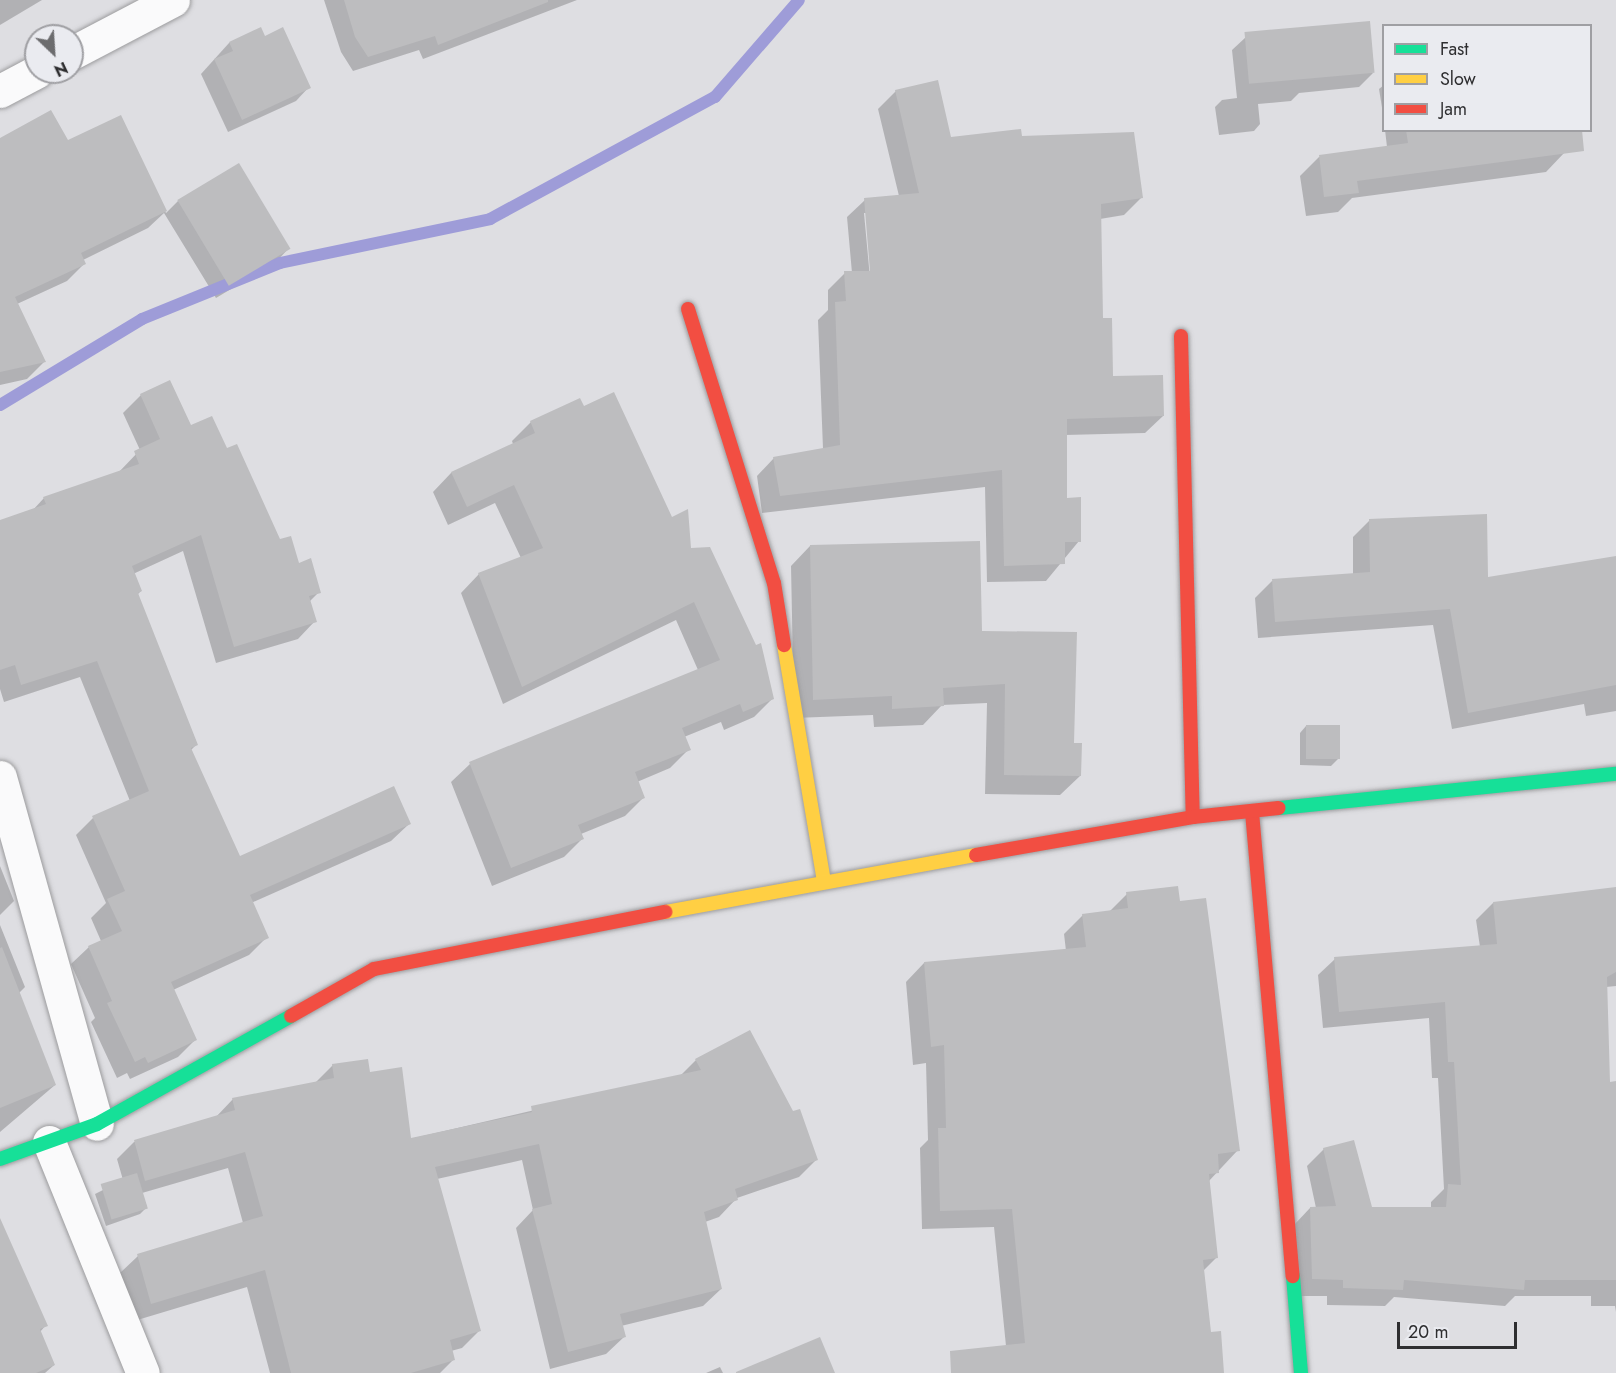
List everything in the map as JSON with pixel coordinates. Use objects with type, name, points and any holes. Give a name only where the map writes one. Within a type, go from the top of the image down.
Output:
[{"type":"street","points":[[84,47],[173,0]]},
{"type":"street","points":[[0,91],[24,78]]},
{"type":"street","points":[[688,309],[774,583],[825,881]]},
{"type":"street","points":[[1181,336],[1194,817]]},
{"type":"street","points":[[0,1159],[98,1124],[374,969],[825,881],[1194,817],[1616,774]]},
{"type":"street","points":[[0,777],[98,1124]]},
{"type":"street","points":[[1252,812],[1301,1373]]},
{"type":"street","points":[[49,1142],[142,1373]]},
{"type":"building","points":[[344,0],[548,0],[548,2],[438,45],[435,36],[368,57],[355,37]]},
{"type":"building","points":[[1370,21],[1375,73],[1249,84],[1244,32]]},
{"type":"building","points":[[261,27],[265,36],[283,27],[311,88],[242,120],[214,59],[233,51],[229,42]]},
{"type":"building","points":[[938,80],[951,137],[1021,129],[1022,136],[1134,132],[1143,198],[1101,204],[1103,318],[1112,318],[1113,376],[1163,375],[1164,416],[1067,419],[1067,498],[1081,497],[1081,542],[1065,542],[1065,564],[1004,566],[1002,470],[780,496],[773,457],[840,445],[835,302],[846,301],[844,271],[870,271],[864,198],[919,193],[895,90]]},
{"type":"building","points":[[51,110],[68,140],[121,115],[167,211],[81,253],[86,264],[15,297],[46,362],[0,372],[0,138]]},
{"type":"building","points":[[1406,132],[1582,132],[1584,151],[1357,181],[1359,193],[1324,197],[1319,155],[1408,143]]},
{"type":"building","points":[[239,163],[291,249],[229,286],[177,200]]},
{"type":"building","points":[[170,380],[191,425],[212,416],[227,448],[237,444],[280,539],[291,536],[299,563],[311,558],[321,593],[309,596],[317,622],[234,647],[201,535],[132,566],[142,591],[138,593],[198,745],[191,748],[240,856],[394,786],[411,824],[250,895],[269,938],[171,982],[197,1040],[148,1063],[145,1057],[135,1062],[107,1003],[112,1001],[88,946],[122,931],[107,899],[125,891],[92,816],[149,791],[97,661],[21,685],[15,665],[0,670],[0,520],[46,504],[43,497],[139,464],[134,451],[160,439],[140,394]]},
{"type":"building","points":[[614,392],[672,517],[688,509],[691,548],[710,547],[756,645],[761,643],[774,699],[743,712],[740,704],[682,728],[691,750],[635,772],[645,798],[578,825],[584,839],[511,868],[469,762],[720,660],[694,602],[522,687],[478,573],[543,548],[514,485],[467,507],[451,472],[535,433],[530,421],[580,398],[584,406]]},
{"type":"building","points":[[1487,514],[1488,577],[1616,556],[1616,685],[1468,713],[1450,609],[1275,622],[1272,579],[1370,572],[1369,519]]},
{"type":"building","points":[[980,541],[982,631],[1077,632],[1074,743],[1082,743],[1081,776],[1004,775],[1005,684],[943,688],[944,706],[892,709],[892,696],[813,700],[810,545]]},
{"type":"building","points":[[1306,725],[1340,725],[1340,759],[1306,759]]},
{"type":"building","points":[[1178,886],[1180,901],[1206,898],[1240,1151],[1218,1154],[1219,1173],[1209,1174],[1218,1258],[1203,1260],[1211,1332],[1221,1331],[1224,1373],[951,1373],[950,1351],[1025,1343],[1012,1209],[940,1211],[938,1128],[946,1128],[944,1045],[931,1047],[924,962],[1086,947],[1082,914],[1128,908],[1126,892]]},
{"type":"building","points":[[1616,887],[1616,972],[1607,977],[1610,1082],[1616,1081],[1616,1280],[1525,1280],[1524,1290],[1404,1280],[1403,1290],[1343,1288],[1343,1280],[1312,1279],[1310,1207],[1336,1206],[1323,1148],[1354,1140],[1372,1207],[1446,1207],[1448,1184],[1461,1185],[1454,1062],[1448,1062],[1445,1002],[1339,1012],[1334,957],[1497,944],[1493,902]]},
{"type":"building","points":[[2,947],[56,1085],[0,1108],[0,948]]},
{"type":"building","points":[[750,1030],[793,1111],[800,1109],[818,1160],[735,1189],[738,1200],[704,1212],[722,1289],[620,1314],[626,1337],[568,1352],[532,1209],[552,1204],[539,1144],[435,1167],[481,1331],[450,1340],[455,1360],[411,1373],[291,1373],[265,1270],[151,1304],[137,1254],[263,1216],[245,1152],[145,1181],[134,1140],[235,1110],[232,1098],[334,1078],[332,1064],[368,1059],[370,1072],[402,1067],[411,1138],[532,1112],[531,1106],[701,1070],[695,1059]]},
{"type":"building","points":[[137,1173],[148,1208],[111,1219],[101,1184]]},
{"type":"building","points":[[0,1218],[48,1326],[40,1329],[55,1365],[36,1373],[0,1373]]},
{"type":"building","points":[[820,1337],[835,1373],[736,1373],[736,1372]]},
{"type":"waterway","points":[[0,405],[142,319],[280,263],[490,219],[715,97],[799,0]]},
{"type":"traffic: fast","points":[[1279,808],[1616,774]]},
{"type":"traffic: fast","points":[[0,1159],[97,1124],[291,1016]]},
{"type":"traffic: fast","points":[[1293,1276],[1301,1373]]},
{"type":"traffic: slow","points":[[784,645],[824,881]]},
{"type":"traffic: slow","points":[[665,912],[976,855]]},
{"type":"traffic: jam","points":[[688,309],[774,583],[784,645]]},
{"type":"traffic: jam","points":[[1181,336],[1193,817]]},
{"type":"traffic: jam","points":[[976,855],[1193,817],[1279,808]]},
{"type":"traffic: jam","points":[[1252,812],[1293,1276]]},
{"type":"traffic: jam","points":[[291,1016],[374,969],[665,912]]}]
